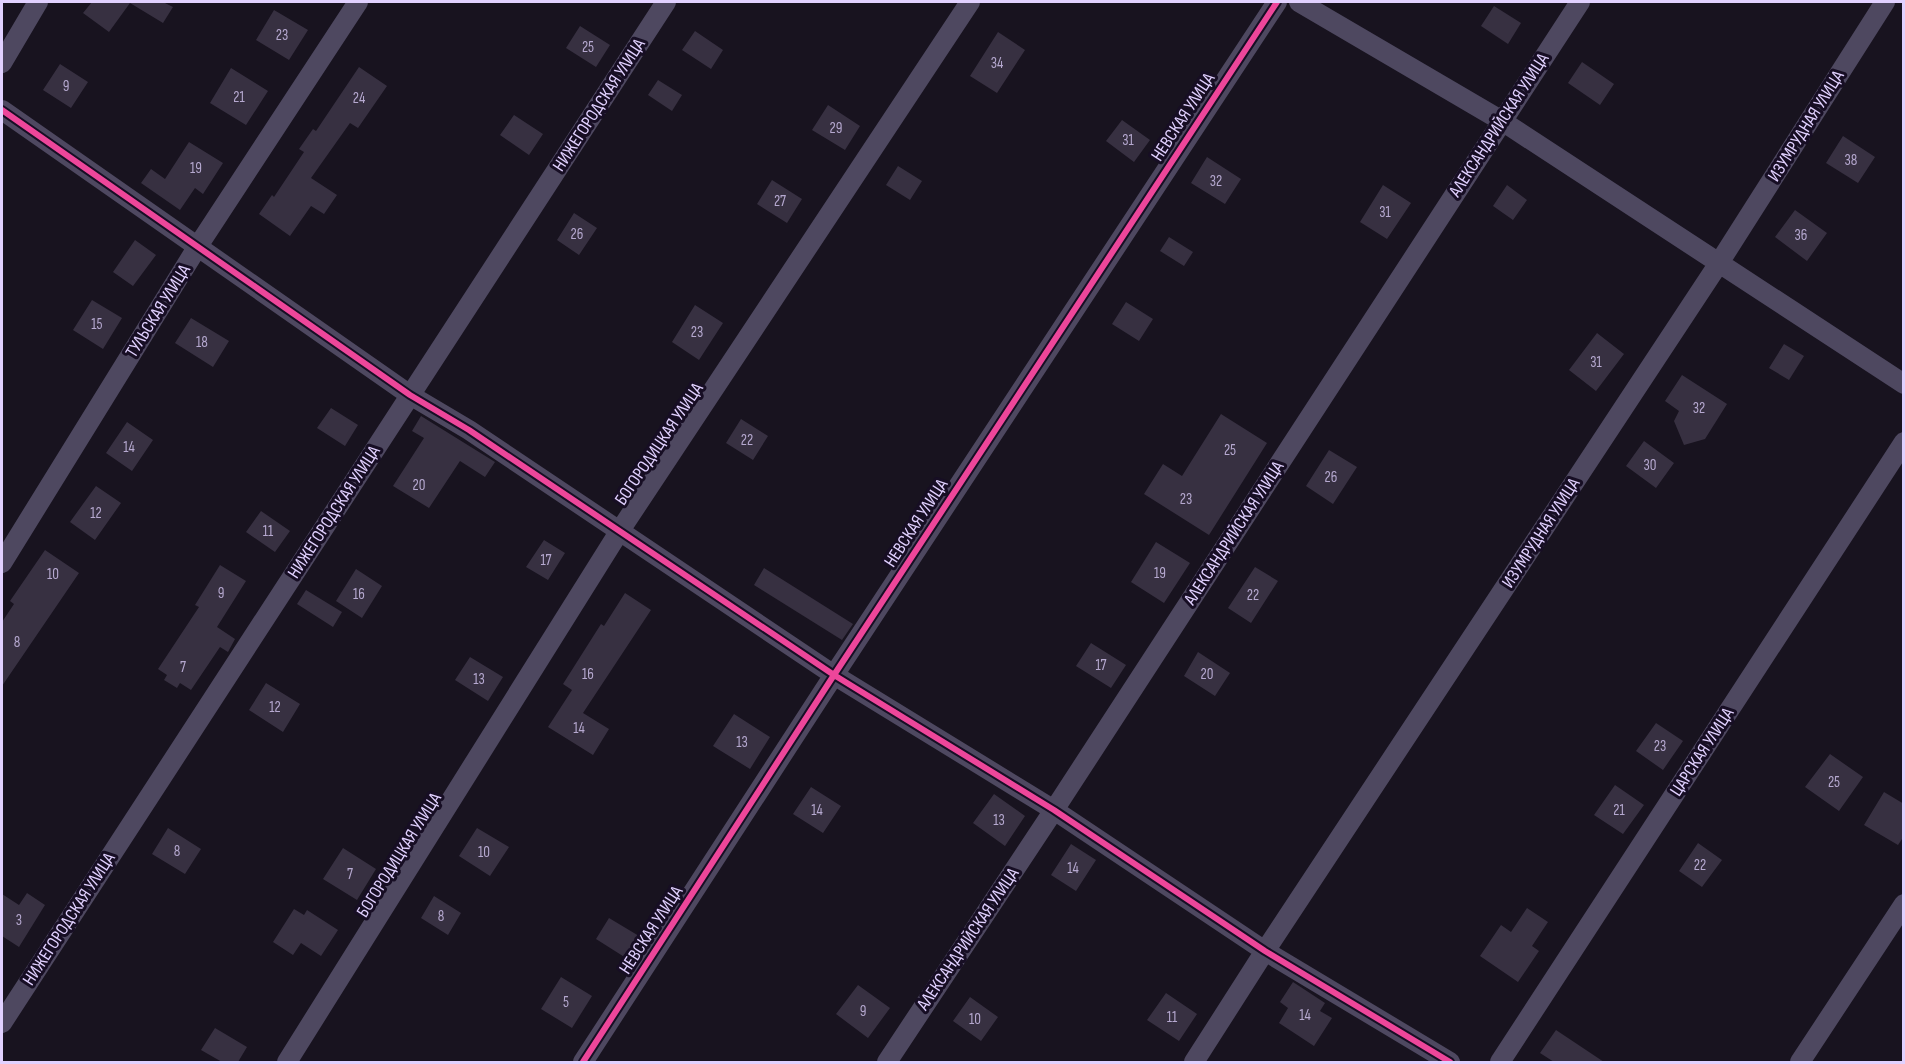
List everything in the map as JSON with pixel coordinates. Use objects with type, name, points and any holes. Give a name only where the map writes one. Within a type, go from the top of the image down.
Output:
[{"type":"street","points":[[2,63],[38,2]]},
{"type":"street","name":"ТУЛЬСКАЯ УЛИЦА","points":[[2,563],[198,246],[358,2]]},
{"type":"street","name":"НИЖЕГОРОДСКАЯ УЛИЦА","points":[[2,1023],[666,2]]},
{"type":"street","name":"БОГОРОДИЦКАЯ УЛИЦА","points":[[286,1062],[619,532],[970,2]]},
{"type":"street","name":"НЕВСКАЯ УЛИЦА","points":[[583,1062],[834,675],[1277,2]]},
{"type":"street","points":[[1299,2],[1502,121],[1904,384]]},
{"type":"street","name":"АЛЕКСАНДРИЙСКАЯ УЛИЦА","points":[[887,1062],[1054,810],[1580,2]]},
{"type":"street","name":"ИЗУМРУДНАЯ УЛИЦА","points":[[1194,1062],[1719,262],[1885,2]]},
{"type":"street","points":[[2,110],[410,395],[469,430],[834,675],[1054,810],[1265,951],[1450,1062]]},
{"type":"street","name":"ЦАРСКАЯ УЛИЦА","points":[[1500,1062],[1904,442]]},
{"type":"street","points":[[1800,1062],[1904,904]]},
{"type":"building","points":[[92,2],[163,2],[173,7],[163,23],[130,3],[109,32],[83,13]]},
{"type":"building","points":[[1494,6],[1521,23],[1508,44],[1481,26]]},
{"type":"building","points":[[274,10],[308,30],[289,60],[256,40]]},
{"type":"building","points":[[580,26],[610,45],[596,67],[566,48]]},
{"type":"building","points":[[695,31],[723,50],[711,69],[682,50]]},
{"type":"building","points":[[998,32],[1025,50],[997,93],[970,76]]},
{"type":"building","points":[[1582,62],[1614,84],[1600,105],[1568,83]]},
{"type":"building","points":[[60,64],[88,82],[71,108],[43,90]]},
{"type":"building","points":[[359,67],[387,86],[358,128],[350,123],[311,178],[337,195],[324,214],[311,206],[290,236],[259,214],[272,195],[274,197],[304,152],[299,149],[313,129],[316,131]]},
{"type":"building","points":[[231,68],[268,91],[246,125],[210,103]]},
{"type":"building","points":[[658,80],[682,95],[672,111],[648,95]]},
{"type":"building","points":[[828,105],[860,126],[845,150],[812,130]]},
{"type":"building","points":[[514,115],[543,134],[529,155],[500,135]]},
{"type":"building","points":[[1122,120],[1150,140],[1134,162],[1106,141]]},
{"type":"building","points":[[1843,136],[1875,157],[1858,183],[1826,163]]},
{"type":"building","points":[[189,142],[223,163],[203,194],[195,188],[180,210],[141,183],[151,169],[165,179]]},
{"type":"building","points":[[1207,157],[1241,179],[1225,204],[1191,183]]},
{"type":"building","points":[[898,166],[922,181],[910,200],[886,185]]},
{"type":"building","points":[[772,180],[802,199],[787,223],[757,204]]},
{"type":"building","points":[[1383,185],[1411,203],[1387,239],[1360,222]]},
{"type":"building","points":[[1507,185],[1527,200],[1513,220],[1493,206]]},
{"type":"building","points":[[1795,210],[1827,233],[1807,261],[1775,237]]},
{"type":"building","points":[[574,213],[597,228],[579,255],[557,240]]},
{"type":"building","points":[[1169,237],[1193,252],[1184,266],[1160,251]]},
{"type":"building","points":[[135,240],[156,255],[133,286],[113,272]]},
{"type":"building","points":[[92,300],[122,318],[103,349],[73,330]]},
{"type":"building","points":[[1126,302],[1153,319],[1139,341],[1112,324]]},
{"type":"building","points":[[695,305],[723,323],[699,360],[672,342]]},
{"type":"building","points":[[191,318],[229,341],[213,367],[175,343]]},
{"type":"building","points":[[1597,333],[1624,354],[1596,391],[1569,370]]},
{"type":"building","points":[[1784,344],[1804,356],[1789,380],[1769,368]]},
{"type":"building","points":[[1682,375],[1727,404],[1705,439],[1684,445],[1674,421],[1679,411],[1665,401]]},
{"type":"building","points":[[331,408],[358,425],[345,446],[317,428]]},
{"type":"building","points":[[1221,414],[1267,443],[1209,535],[1144,494],[1163,464],[1182,476]]},
{"type":"building","points":[[421,416],[495,462],[485,477],[460,461],[429,508],[393,486],[424,438],[412,431]]},
{"type":"building","points":[[741,419],[768,436],[753,460],[726,443]]},
{"type":"building","points":[[127,422],[153,440],[132,471],[106,453]]},
{"type":"building","points":[[1644,441],[1674,463],[1656,488],[1626,466]]},
{"type":"building","points":[[1329,450],[1357,467],[1333,504],[1306,486]]},
{"type":"building","points":[[96,486],[121,503],[95,540],[70,522]]},
{"type":"building","points":[[261,511],[290,531],[275,552],[246,532]]},
{"type":"building","points":[[544,540],[565,553],[548,580],[526,567]]},
{"type":"building","points":[[1156,542],[1190,563],[1164,603],[1131,582]]},
{"type":"building","points":[[45,550],[79,573],[2,686],[2,622],[14,604],[10,601]]},
{"type":"building","points":[[220,565],[246,581],[217,627],[235,639],[228,652],[220,647],[191,690],[180,683],[177,688],[164,680],[167,675],[158,669],[199,607],[195,605]]},
{"type":"building","points":[[1255,567],[1278,581],[1251,623],[1228,608]]},
{"type":"building","points":[[764,568],[853,624],[842,640],[754,585]]},
{"type":"building","points":[[356,569],[382,586],[362,618],[336,601]]},
{"type":"building","points":[[306,590],[342,612],[333,627],[297,604]]},
{"type":"building","points":[[625,593],[651,610],[583,713],[609,729],[593,755],[548,727],[572,690],[563,684],[601,624],[604,626]]},
{"type":"building","points":[[1091,643],[1126,665],[1111,688],[1076,666]]},
{"type":"building","points":[[1198,652],[1230,673],[1215,696],[1184,676]]},
{"type":"building","points":[[470,657],[503,677],[488,701],[455,680]]},
{"type":"building","points":[[266,683],[300,704],[283,732],[249,710]]},
{"type":"building","points":[[734,714],[770,737],[750,769],[713,746]]},
{"type":"building","points":[[1656,723],[1683,741],[1663,770],[1636,751]]},
{"type":"building","points":[[1830,754],[1863,777],[1839,811],[1805,787]]},
{"type":"building","points":[[1615,785],[1644,805],[1623,834],[1594,815]]},
{"type":"building","points":[[811,787],[841,806],[823,833],[793,814]]},
{"type":"building","points":[[1884,792],[1904,804],[1904,836],[1898,845],[1864,825]]},
{"type":"building","points":[[994,794],[1025,816],[1005,846],[973,823]]},
{"type":"building","points":[[168,828],[201,849],[185,874],[152,854]]},
{"type":"building","points":[[477,828],[509,847],[490,876],[459,856]]},
{"type":"building","points":[[1698,843],[1722,860],[1702,887],[1679,871]]},
{"type":"building","points":[[1071,844],[1096,860],[1076,891],[1051,875]]},
{"type":"building","points":[[343,848],[376,869],[357,900],[323,879]]},
{"type":"building","points":[[27,893],[45,905],[19,947],[2,936],[2,894],[19,905]]},
{"type":"building","points":[[434,896],[461,913],[448,935],[421,918]]},
{"type":"building","points":[[1527,908],[1548,922],[1532,946],[1539,951],[1518,982],[1480,956],[1501,925],[1511,932]]},
{"type":"building","points":[[294,909],[304,915],[307,910],[338,930],[321,956],[301,943],[293,955],[273,942]]},
{"type":"building","points":[[609,918],[639,936],[626,958],[596,939]]},
{"type":"building","points":[[561,977],[592,996],[572,1028],[541,1009]]},
{"type":"building","points":[[1293,982],[1325,1003],[1320,1011],[1332,1018],[1314,1046],[1279,1023],[1288,1008],[1280,1002]]},
{"type":"building","points":[[858,985],[890,1008],[868,1038],[836,1014]]},
{"type":"building","points":[[1166,993],[1197,1014],[1179,1041],[1147,1020]]},
{"type":"building","points":[[970,997],[998,1017],[981,1041],[953,1021]]},
{"type":"building","points":[[215,1028],[247,1047],[238,1062],[222,1062],[201,1050]]},
{"type":"building","points":[[1556,1030],[1604,1062],[1554,1062],[1540,1053]]},
{"type":"cycle path","points":[[583,1062],[834,675],[1277,2]]},
{"type":"cycle path","points":[[2,110],[410,395],[469,430],[834,675],[1054,810],[1265,951],[1450,1062]]}]
